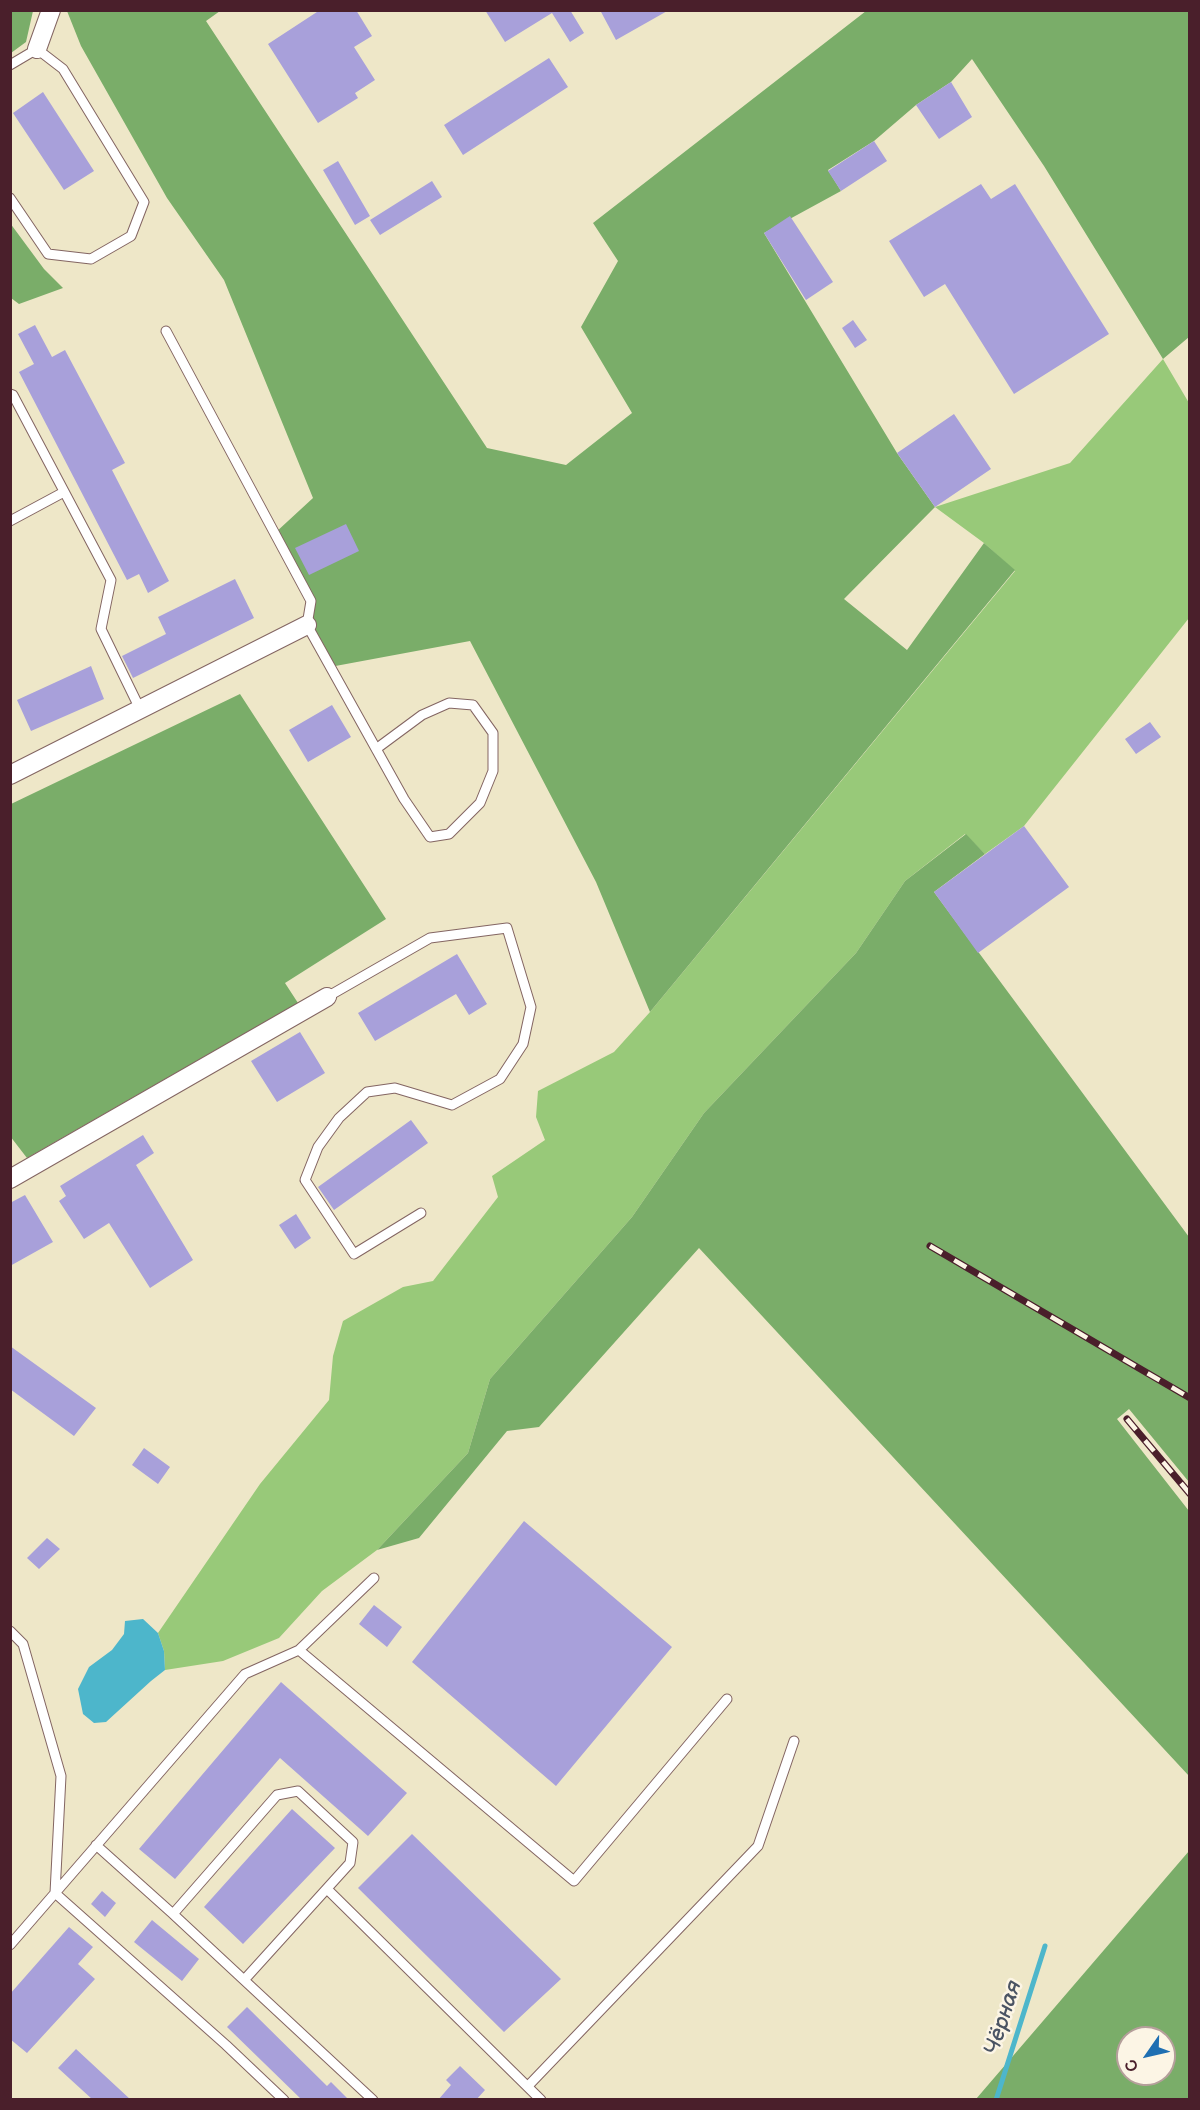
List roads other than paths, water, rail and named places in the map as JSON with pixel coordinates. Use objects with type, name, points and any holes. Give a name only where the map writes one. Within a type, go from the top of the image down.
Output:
[{"type":"street","points":[[37,49],[51,10]]},
{"type":"street","points":[[10,775],[307,625]]},
{"type":"street","points":[[10,1179],[327,997]]},
{"type":"lane","points":[[10,65],[37,49],[63,69],[144,202],[131,236],[90,259],[48,254],[10,198]]},
{"type":"lane","points":[[166,331],[311,601],[307,625],[376,749],[404,798],[430,837],[450,834],[480,803],[493,771],[493,733],[473,705],[449,703],[422,716],[376,749]]},
{"type":"lane","points":[[10,394],[14,395],[111,580],[101,629],[140,709]]},
{"type":"lane","points":[[10,521],[64,492]]},
{"type":"lane","points":[[327,997],[430,938],[507,928],[531,1007],[524,1044],[500,1079],[452,1105],[395,1088],[367,1092],[339,1118],[318,1147],[305,1180],[354,1254],[421,1213]]},
{"type":"lane","points":[[10,1945],[244,1674],[299,1650],[374,1578]]},
{"type":"lane","points":[[10,1631],[23,1644],[61,1776],[55,1893]]},
{"type":"lane","points":[[299,1650],[574,1881],[727,1699]]},
{"type":"lane","points":[[528,2086],[758,1846],[794,1740]]},
{"type":"lane","points":[[173,1914],[277,1795],[298,1791],[353,1842],[350,1863],[245,1979]]},
{"type":"lane","points":[[96,1845],[245,1979],[373,2100]]},
{"type":"lane","points":[[327,1889],[541,2100]]},
{"type":"lane","points":[[55,1893],[226,2045],[284,2100]]},
{"type":"water","points":[[143,1619],[158,1633],[164,1651],[165,1670],[106,1722],[94,1723],[83,1714],[78,1689],[89,1667],[112,1650],[124,1634],[125,1621]]},
{"type":"waterway","name":"Чёрная","points":[[996,2100],[1045,1946]]},
{"type":"railway","points":[[930,1246],[1190,1398]]},
{"type":"railway","points":[[1127,1419],[1190,1494]]}]
